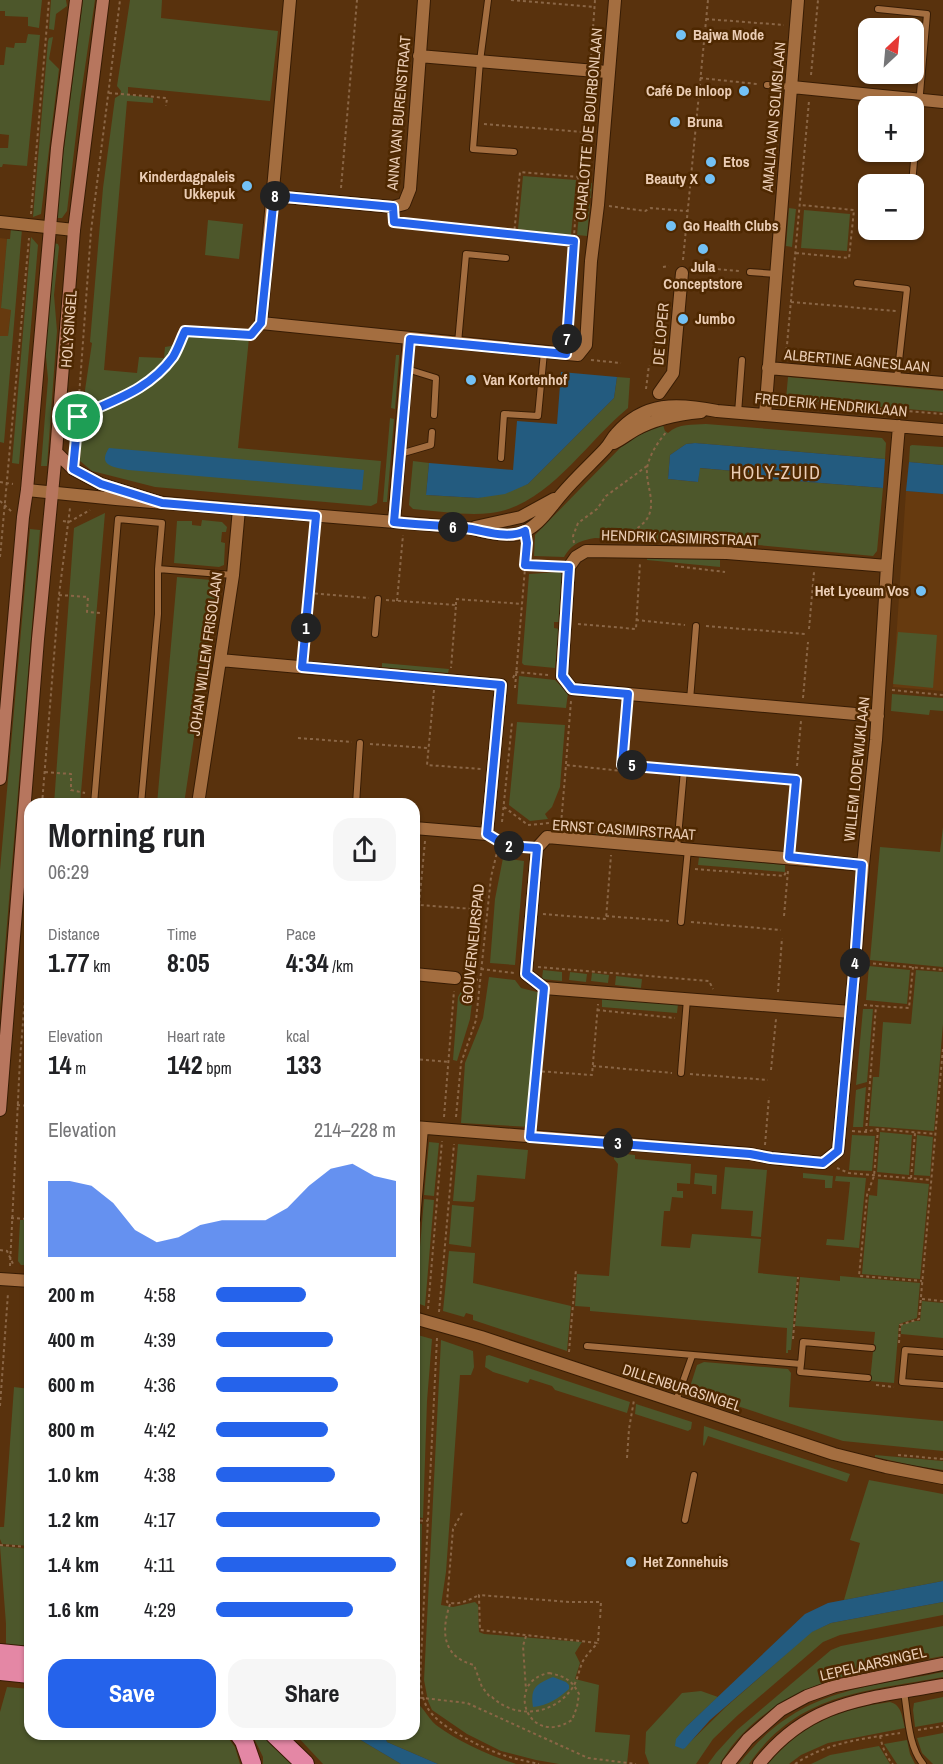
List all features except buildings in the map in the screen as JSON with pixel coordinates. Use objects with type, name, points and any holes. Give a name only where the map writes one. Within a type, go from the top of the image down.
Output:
[{"type":"highway","points":[[0,1653],[24,1655]]},
{"type":"highway","points":[[0,1671],[24,1673]]},
{"type":"highway","points":[[243,1740],[252,1764]]},
{"type":"highway","points":[[280,1740],[305,1764]]},
{"type":"street","name":"HOLYSINGEL","points":[[0,779],[57,148],[76,0]]},
{"type":"street","name":"HOLYSINGEL","points":[[25,798],[74,230],[103,0]]},
{"type":"street","points":[[290,0],[261,323],[572,354]]},
{"type":"street","name":"ANNA VAN BURENSTRAAT","points":[[274,196],[393,207],[404,204],[410,189],[424,0]]},
{"type":"street","name":"CHARLOTTE DE BOURBONLAAN","points":[[572,354],[586,345],[591,261],[598,205],[607,72],[615,0]]},
{"type":"street","name":"AMALIA VAN SOLMSLAAN","points":[[765,415],[798,0]]},
{"type":"street","points":[[419,56],[607,72]]},
{"type":"street","points":[[792,87],[880,96]]},
{"type":"street","points":[[924,100],[943,102]]},
{"type":"street","points":[[0,222],[74,230]]},
{"type":"street","name":"DE LOPER","points":[[659,393],[673,373],[682,269]]},
{"type":"street","points":[[399,523],[400,454],[410,339]]},
{"type":"street","name":"ALBERTINE AGNESLAAN","points":[[768,368],[943,383]]},
{"type":"street","name":"FREDERIK HENDRIKLAAN","points":[[52,492],[468,528],[510,535],[519,534],[549,511],[560,495],[608,446],[616,434],[636,417],[650,410],[677,405],[717,411]]},
{"type":"street","name":"FREDERIK HENDRIKLAAN","points":[[608,446],[645,425],[690,413],[717,411],[943,430]]},
{"type":"street","name":"WILLEM LODEWIJKLAAN","points":[[823,1163],[838,1151],[862,865],[878,716],[887,566],[899,426]]},
{"type":"street","points":[[56,452],[73,469],[101,484],[162,503]]},
{"type":"street","points":[[27,490],[52,492]]},
{"type":"street","name":"FREDERIK HENDRIKLAAN","points":[[468,528],[521,517],[560,495]]},
{"type":"street","name":"JOHAN WILLEM FRISOLAAN","points":[[199,798],[233,575],[239,509]]},
{"type":"street","name":"HENDRIK CASIMIRSTRAAT","points":[[572,562],[586,551],[636,551],[727,553],[887,566]]},
{"type":"street","points":[[572,562],[562,676],[572,689],[878,716]]},
{"type":"street","points":[[220,660],[501,685],[487,834],[420,829]]},
{"type":"street","name":"HOLYSINGEL","points":[[0,1110],[24,812]]},
{"type":"street","name":"ERNST CASIMIRSTRAAT","points":[[526,970],[537,848],[547,837],[862,865]]},
{"type":"street","points":[[526,970],[544,988],[851,1012]]},
{"type":"street","points":[[420,975],[455,978]]},
{"type":"street","points":[[420,1127],[750,1154],[823,1163]]},
{"type":"street","points":[[5,1279],[24,1281]]},
{"type":"street","name":"DILLENBURGSINGEL","points":[[420,1320],[481,1337],[834,1454],[943,1478]]},
{"type":"street","name":"LEPELAARSINGEL","points":[[728,1764],[748,1739],[781,1710],[807,1696],[835,1686],[943,1664]]},
{"type":"street","points":[[759,1764],[769,1751],[793,1729],[821,1713],[853,1702],[943,1685]]},
{"type":"lane","points":[[488,0],[480,61],[473,149],[514,152]]},
{"type":"lane","points":[[878,9],[927,14],[920,96]]},
{"type":"lane","points":[[766,85],[792,87]]},
{"type":"lane","points":[[458,344],[466,254],[506,258]]},
{"type":"lane","points":[[750,272],[776,274]]},
{"type":"lane","points":[[857,283],[907,289],[897,379]]},
{"type":"lane","points":[[501,458],[504,414],[538,416],[544,352]]},
{"type":"lane","points":[[738,412],[742,360]]},
{"type":"lane","points":[[407,369],[436,378],[434,415]]},
{"type":"lane","points":[[400,454],[431,445],[432,432]]},
{"type":"lane","points":[[94,798],[118,519],[162,523],[158,569],[158,614],[142,798]]},
{"type":"lane","points":[[158,569],[233,575]]},
{"type":"lane","points":[[375,634],[378,599]]},
{"type":"lane","points":[[690,700],[696,626]]},
{"type":"lane","points":[[356,798],[360,743]]},
{"type":"lane","points":[[681,922],[686,868],[678,831],[684,770]]},
{"type":"lane","points":[[681,1073],[687,999]]},
{"type":"lane","points":[[868,1378],[800,1372],[803,1342],[872,1348]]},
{"type":"lane","points":[[587,1346],[801,1364]]},
{"type":"lane","points":[[943,1353],[905,1350],[902,1382],[943,1385]]},
{"type":"lane","points":[[676,1402],[692,1356]]},
{"type":"lane","points":[[685,1520],[694,1475]]},
{"type":"lane","points":[[904,1692],[916,1756],[923,1764]]},
{"type":"path","points":[[0,557],[49,0]]},
{"type":"path","name":"HOLYSINGEL","points":[[73,469],[91,231],[120,0]]},
{"type":"path","points":[[340,202],[357,0]]},
{"type":"path","points":[[511,0],[594,7]]},
{"type":"path","points":[[595,0],[590,71],[578,177],[574,241],[572,354],[593,361],[621,363]]},
{"type":"path","points":[[708,0],[682,269],[750,272]]},
{"type":"path","points":[[785,370],[818,0]]},
{"type":"path","points":[[706,19],[796,27]]},
{"type":"path","points":[[700,78],[766,85]]},
{"type":"path","points":[[109,93],[166,98],[166,106]]},
{"type":"path","points":[[475,124],[583,132]]},
{"type":"path","points":[[514,235],[520,172],[578,177]]},
{"type":"path","points":[[598,205],[645,211],[651,208],[687,212]]},
{"type":"path","points":[[795,253],[849,258],[854,210],[800,205]]},
{"type":"path","points":[[393,207],[394,222],[574,241]]},
{"type":"path","points":[[663,267],[669,266]]},
{"type":"path","points":[[791,302],[904,312]]},
{"type":"path","points":[[78,417],[118,400],[161,371],[174,355],[185,331],[251,335],[261,323]]},
{"type":"path","points":[[766,400],[943,414]]},
{"type":"path","points":[[525,565],[572,562],[573,536],[579,523],[597,509],[606,496],[647,466],[657,444],[669,429],[667,418]]},
{"type":"path","points":[[565,623],[636,629],[634,532],[648,517],[651,501],[647,466]]},
{"type":"path","points":[[0,482],[8,482]]},
{"type":"path","points":[[43,798],[59,595],[71,494]]},
{"type":"path","points":[[0,501],[4,504]]},
{"type":"path","points":[[302,667],[316,516]]},
{"type":"path","points":[[397,601],[399,523]]},
{"type":"path","points":[[514,694],[527,543],[525,531]]},
{"type":"path","points":[[810,629],[815,560]]},
{"type":"path","points":[[672,566],[725,572]]},
{"type":"path","points":[[309,593],[456,605]]},
{"type":"path","points":[[59,595],[88,597],[87,612],[110,614]]},
{"type":"path","points":[[450,680],[456,598],[522,604]]},
{"type":"path","points":[[636,620],[805,634]]},
{"type":"path","points":[[516,672],[562,676]]},
{"type":"path","points":[[501,685],[510,682],[516,672]]},
{"type":"path","points":[[435,679],[427,765],[493,770]]},
{"type":"path","points":[[560,838],[572,689]]},
{"type":"path","points":[[880,689],[943,694]]},
{"type":"path","points":[[566,765],[622,771],[628,694]]},
{"type":"path","points":[[502,824],[512,717]]},
{"type":"path","points":[[622,765],[796,780],[789,857]]},
{"type":"path","points":[[45,772],[71,774],[71,790],[94,794]]},
{"type":"path","points":[[504,807],[528,825],[561,822],[678,831]]},
{"type":"path","points":[[420,829],[420,902]]},
{"type":"path","name":"GOUVERNEURSPAD","points":[[433,1324],[449,1129],[461,1063],[476,1020],[491,877],[501,833]]},
{"type":"path","points":[[487,834],[507,846],[537,848]]},
{"type":"path","points":[[532,913],[606,919],[611,855]]},
{"type":"path","points":[[686,868],[784,876],[788,868],[784,916]]},
{"type":"path","points":[[420,905],[488,910]]},
{"type":"path","points":[[606,916],[781,930]]},
{"type":"path","points":[[855,962],[943,970]]},
{"type":"path","points":[[866,1132],[876,1006],[909,1008],[913,968]]},
{"type":"path","points":[[481,969],[709,981],[720,1002]]},
{"type":"path","points":[[455,978],[449,1062],[449,1129],[433,1324],[428,1521],[420,1680],[427,1708],[435,1717],[478,1744],[516,1759],[538,1764]]},
{"type":"path","points":[[530,1137],[544,988]]},
{"type":"path","points":[[537,1071],[592,1075],[599,992]]},
{"type":"path","points":[[597,1010],[686,1019]]},
{"type":"path","points":[[0,1406],[7,1304],[5,1279],[10,1258],[17,1105],[24,1015]]},
{"type":"path","points":[[898,1349],[900,1325],[919,1319],[943,1048]]},
{"type":"path","points":[[420,1060],[449,1062]]},
{"type":"path","points":[[764,1157],[769,1097]]},
{"type":"path","points":[[17,1105],[24,1106]]},
{"type":"path","points":[[878,1129],[874,1176],[867,1195],[859,1276],[922,1281]]},
{"type":"path","points":[[840,1130],[866,1132],[878,1129],[935,1134]]},
{"type":"path","points":[[911,1179],[915,1132]]},
{"type":"path","points":[[823,1163],[849,1173],[931,1180]]},
{"type":"path","points":[[11,1218],[24,1219]]},
{"type":"path","points":[[0,1250],[7,1251],[10,1258]]},
{"type":"path","points":[[567,1367],[576,1269]]},
{"type":"path","points":[[798,1277],[793,1341],[803,1342]]},
{"type":"path","points":[[921,1299],[943,1301]]},
{"type":"path","points":[[0,1304],[7,1304]]},
{"type":"path","points":[[868,1378],[868,1385],[895,1387],[896,1381],[902,1382]]},
{"type":"path","points":[[627,1458],[630,1421],[638,1389]]},
{"type":"path","points":[[450,1604],[447,1602],[453,1529],[462,1513]]},
{"type":"path","points":[[420,1520],[428,1521]]},
{"type":"path","points":[[0,1545],[24,1547]]},
{"type":"path","points":[[450,1604],[465,1602],[479,1595],[601,1602],[600,1620]]},
{"type":"path","points":[[479,1595],[480,1630],[598,1643]]},
{"type":"path","points":[[450,1604],[445,1619],[444,1634],[448,1647],[457,1658],[474,1665],[482,1687],[490,1697],[514,1711],[541,1710],[565,1697],[574,1685],[583,1660],[598,1643],[599,1626]]},
{"type":"path","points":[[526,1635],[523,1646],[527,1712],[533,1721],[541,1726],[555,1728],[572,1720],[579,1694],[574,1685],[561,1675],[549,1673],[535,1679],[526,1690]]},
{"type":"path","points":[[420,1698],[467,1703],[588,1758],[636,1764]]},
{"type":"path","points":[[795,1764],[834,1744],[943,1726]]},
{"type":"path","points":[[880,1736],[882,1745],[893,1764]]},
{"type":"shaded area","points":[[0,238],[7,239],[1,308],[11,309],[8,336],[0,336]]},
{"type":"shaded area","name":"Het Lyceum Vos","points":[[906,491],[943,494],[943,691],[893,687]]},
{"type":"green space","points":[[0,0],[42,0],[39,28],[28,26],[28,17],[5,16],[5,11],[0,11]]},
{"type":"green space","points":[[51,0],[66,0],[67,6],[56,14],[54,30],[49,29]]},
{"type":"green space","points":[[83,0],[95,0],[67,211],[62,218],[55,218]]},
{"type":"green space","points":[[130,0],[162,0],[161,18],[278,31],[270,101],[128,87],[128,95],[153,98],[153,103],[127,101],[104,370],[137,373],[139,357],[164,358],[165,347],[171,346],[189,333],[249,338],[238,448],[381,461],[377,503],[371,506],[155,487],[92,471],[80,461],[85,390],[92,343],[90,342],[103,188],[115,98],[120,95],[121,91],[117,86]]},
{"type":"green space","points":[[28,34],[40,35],[27,166],[3,164],[0,167],[0,148],[8,148],[9,135],[0,134],[0,65],[4,65],[6,47],[14,48],[15,43],[26,43]]},
{"type":"green space","points":[[53,37],[49,59],[59,69],[41,214],[33,217],[48,41]]},
{"type":"green space","points":[[523,176],[576,180],[571,235],[518,229]]},
{"type":"green space","points":[[582,182],[592,183],[591,198],[581,197]]},
{"type":"green space","points":[[580,203],[590,204],[587,236],[577,235]]},
{"type":"green space","points":[[789,208],[796,209],[792,247],[786,246]]},
{"type":"green space","points":[[804,210],[850,214],[847,251],[801,248]]},
{"type":"green space","points":[[208,220],[243,224],[239,259],[205,255]]},
{"type":"green space","points":[[11,228],[22,229],[4,443],[0,442],[0,336],[8,336],[11,310],[1,308],[7,239],[10,239]]},
{"type":"green space","points":[[31,237],[38,245],[19,464],[12,463]]},
{"type":"green space","points":[[53,243],[58,244],[59,247],[54,295],[57,331],[47,466],[41,466],[48,379],[45,346]]},
{"type":"green space","points":[[396,355],[399,355],[399,358],[395,409],[391,408]]},
{"type":"green space","points":[[617,377],[630,378],[628,408],[565,471],[530,499],[511,508],[481,514],[413,509],[409,505],[413,461],[429,463],[426,495],[478,498],[528,484],[614,398]]},
{"type":"green space","points":[[788,377],[943,391],[943,412],[786,399]]},
{"type":"green space","points":[[390,418],[394,419],[387,502],[383,502]]},
{"type":"green space","points":[[706,424],[882,438],[886,443],[885,459],[686,444],[670,455],[668,479],[698,482],[699,468],[758,473],[758,478],[883,488],[877,551],[873,556],[758,545],[595,538],[577,543],[564,557],[534,556],[535,535],[620,448],[639,435],[663,425],[668,433],[681,426]]},
{"type":"green space","points":[[912,445],[943,447],[943,465],[909,462]]},
{"type":"green space","points":[[105,513],[81,798],[54,798],[74,528]]},
{"type":"green space","points":[[202,520],[222,522],[227,527],[226,532],[222,532],[221,542],[225,543],[224,565],[219,567],[174,563],[177,521],[192,521],[192,525],[201,526]]},
{"type":"green space","points":[[30,529],[40,530],[0,1008],[0,870]]},
{"type":"green space","points":[[647,556],[720,560],[720,567],[647,560]]},
{"type":"green space","points":[[559,572],[563,575],[559,622],[554,622],[554,628],[559,629],[555,668],[524,665],[522,663],[529,574]]},
{"type":"green space","points":[[177,577],[211,580],[217,584],[185,798],[158,798]]},
{"type":"green space","points":[[898,632],[937,635],[933,688],[893,684]]},
{"type":"green space","points":[[382,663],[449,669],[448,673],[382,667]]},
{"type":"green space","points":[[519,676],[555,680],[568,693],[566,708],[517,704]]},
{"type":"green space","points":[[892,694],[943,698],[943,711],[930,710],[929,715],[891,711]]},
{"type":"green space","points":[[517,722],[565,725],[560,787],[552,807],[545,814],[548,819],[530,821],[509,805]]},
{"type":"green space","points":[[566,823],[590,825],[590,834],[565,832]]},
{"type":"green space","points":[[596,826],[621,828],[620,837],[596,835]]},
{"type":"green space","points":[[943,827],[943,967],[870,960],[880,847],[940,852]]},
{"type":"green space","points":[[641,830],[665,833],[665,842],[640,839]]},
{"type":"green space","points":[[699,857],[785,865],[785,872],[698,865]]},
{"type":"green space","points":[[503,858],[524,861],[515,965],[490,963],[495,899]]},
{"type":"green space","points":[[869,966],[910,970],[907,1004],[866,1000]]},
{"type":"green space","points":[[543,970],[562,972],[562,981],[542,979]]},
{"type":"green space","points":[[916,970],[943,972],[943,1024],[934,1131],[869,1126],[873,1077],[879,1077],[883,1022],[911,1024]]},
{"type":"green space","points":[[570,972],[587,974],[586,982],[569,980]]},
{"type":"green space","points":[[592,973],[609,975],[608,983],[591,981]]},
{"type":"green space","points":[[616,976],[642,979],[641,988],[615,985]]},
{"type":"green space","points":[[489,977],[515,980],[521,988],[541,993],[530,1127],[461,1123],[465,1063],[483,1018]]},
{"type":"green space","points":[[464,986],[474,986],[470,1019],[457,1061],[453,1060],[458,997]]},
{"type":"green space","points":[[602,997],[678,1004],[677,1013],[602,1007]]},
{"type":"green space","points":[[863,1009],[873,1009],[867,1082],[856,1085]]},
{"type":"green space","points":[[866,1087],[863,1127],[853,1127],[856,1090]]},
{"type":"green space","points":[[880,1132],[912,1135],[909,1175],[877,1172]]},
{"type":"green space","points":[[852,1135],[875,1136],[872,1171],[849,1170]]},
{"type":"green space","points":[[917,1135],[933,1137],[930,1176],[914,1175]]},
{"type":"green space","points":[[429,1142],[439,1143],[434,1196],[424,1195]]},
{"type":"green space","points":[[458,1144],[528,1150],[525,1179],[477,1175],[475,1200],[473,1202],[453,1201]]},
{"type":"green space","points":[[616,1153],[635,1155],[635,1159],[691,1164],[690,1184],[677,1183],[677,1191],[683,1191],[683,1198],[672,1197],[670,1211],[664,1211],[661,1246],[690,1248],[692,1234],[761,1239],[758,1273],[797,1277],[791,1350],[788,1350],[788,1353],[786,1353],[787,1328],[590,1311],[590,1307],[575,1306],[577,1274],[609,1276],[618,1164],[614,1159]]},
{"type":"green space","points":[[725,1167],[767,1170],[761,1237],[751,1236],[753,1211],[721,1209]]},
{"type":"green space","points":[[695,1173],[717,1175],[716,1194],[712,1194],[712,1186],[694,1184]]},
{"type":"green space","points":[[803,1173],[833,1176],[832,1188],[825,1188],[825,1180],[803,1178]]},
{"type":"green space","points":[[836,1176],[866,1178],[859,1248],[826,1245],[827,1239],[844,1240],[850,1182],[835,1181]]},
{"type":"green space","points":[[878,1179],[929,1184],[920,1279],[862,1274],[869,1195],[877,1196]]},
{"type":"green space","points":[[424,1199],[434,1200],[425,1306],[420,1304],[420,1247]]},
{"type":"green space","points":[[452,1205],[474,1207],[471,1247],[449,1244]]},
{"type":"green space","points":[[20,1220],[24,1220],[24,1265],[18,1261]]},
{"type":"green space","points":[[449,1251],[475,1253],[473,1283],[571,1306],[567,1351],[473,1320],[473,1315],[466,1313],[464,1317],[443,1311]]},
{"type":"green space","points":[[840,1276],[920,1283],[917,1318],[899,1324],[894,1383],[870,1381],[875,1332],[795,1326],[800,1277],[840,1281]]},
{"type":"green space","points":[[922,1301],[943,1303],[943,1338],[901,1334],[901,1325],[920,1321]]},
{"type":"green space","points":[[420,1336],[432,1339],[427,1401],[423,1518],[420,1518]]},
{"type":"green space","points":[[441,1340],[473,1351],[474,1367],[471,1375],[460,1375],[446,1572],[441,1605],[453,1607],[475,1602],[478,1605],[479,1632],[484,1634],[582,1642],[575,1653],[580,1663],[575,1679],[599,1685],[595,1732],[630,1735],[627,1764],[559,1764],[501,1751],[467,1734],[432,1710],[428,1701],[424,1680]]},
{"type":"green space","points":[[489,1355],[630,1402],[627,1413],[555,1390],[552,1386],[530,1379],[528,1383],[493,1372],[485,1367],[486,1356]]},
{"type":"green space","points":[[704,1362],[788,1369],[791,1373],[789,1407],[943,1421],[943,1451],[843,1441],[689,1390],[697,1365]]},
{"type":"green space","points":[[14,1387],[24,1388],[24,1546],[2,1544],[0,1527],[4,1527]]},
{"type":"green space","points":[[636,1404],[692,1422],[691,1429],[688,1431],[635,1414]]},
{"type":"green space","points":[[704,1426],[850,1474],[847,1482],[708,1436],[704,1446]]},
{"type":"green space","points":[[875,1455],[943,1461],[943,1470],[875,1457]]},
{"type":"green space","points":[[869,1480],[943,1494],[943,1581],[844,1600],[860,1543],[850,1540]]},
{"type":"green space","points":[[420,1524],[422,1524],[420,1592]]},
{"type":"green space","points":[[0,1546],[24,1548],[24,1645],[6,1646]]},
{"type":"green space","points":[[943,1602],[943,1615],[840,1635],[823,1642],[713,1739],[696,1764],[649,1764],[645,1753],[646,1732],[682,1693],[701,1691],[718,1697],[687,1726],[683,1749],[727,1706],[811,1632],[831,1623]]},
{"type":"green space","points":[[943,1626],[943,1656],[844,1676],[798,1694],[776,1706],[750,1727],[731,1747],[720,1764],[708,1764],[737,1730],[831,1650],[841,1646]]},
{"type":"green space","points":[[943,1672],[943,1677],[861,1692],[812,1709],[789,1722],[768,1740],[749,1764],[739,1764],[761,1739],[783,1721],[806,1707],[856,1689]]},
{"type":"green space","points":[[7,1687],[24,1688],[24,1740],[230,1740],[235,1747],[240,1764],[0,1764],[0,1712]]},
{"type":"green space","points":[[943,1697],[943,1722],[915,1727],[914,1703]]},
{"type":"green space","points":[[890,1702],[899,1709],[905,1728],[828,1743],[801,1755],[789,1764],[768,1764],[794,1738],[823,1721],[854,1709]]},
{"type":"green space","points":[[420,1706],[436,1725],[454,1737],[516,1764],[438,1764],[386,1740],[420,1740]]},
{"type":"green space","points":[[943,1733],[943,1764],[933,1764],[922,1753],[917,1738]]},
{"type":"green space","points":[[255,1740],[269,1740],[295,1764],[263,1764],[263,1757]]},
{"type":"green space","points":[[301,1740],[361,1740],[401,1764],[323,1764]]},
{"type":"green space","points":[[907,1740],[915,1764],[897,1764],[884,1744]]},
{"type":"green space","points":[[879,1746],[890,1764],[811,1764],[830,1755]]},
{"type":"water","points":[[561,372],[617,377],[614,398],[528,484],[505,494],[478,498],[426,495],[429,463],[513,470],[517,421],[557,424]]},
{"type":"water","points":[[686,444],[885,459],[883,488],[758,478],[758,473],[700,468],[698,482],[668,479],[670,455]]},
{"type":"water","points":[[109,448],[364,470],[362,490],[128,470],[106,462]]},
{"type":"water","points":[[909,462],[943,465],[943,494],[906,491]]},
{"type":"water","points":[[943,1581],[943,1602],[831,1623],[812,1632],[710,1720],[685,1748],[675,1746],[676,1739],[687,1726],[805,1614],[828,1603]]},
{"type":"water","points":[[553,1677],[566,1682],[569,1689],[552,1701],[533,1707],[532,1695],[535,1688]]},
{"type":"water","points":[[361,1740],[386,1740],[438,1764],[401,1764]]},
{"type":"place","name":"Bajwa Mode","points":[[681,35]]},
{"type":"place","name":"Café De Inloop","points":[[744,91]]},
{"type":"place","name":"Bruna","points":[[675,122]]},
{"type":"place","name":"Etos","points":[[711,162]]},
{"type":"place","name":"Beauty X","points":[[710,179]]},
{"type":"place","name":"Kinderdagpaleis Ukkepuk","points":[[247,186]]},
{"type":"place","name":"Go Health Clubs","points":[[671,226]]},
{"type":"place","name":"Jula Conceptstore","points":[[703,249]]},
{"type":"place","name":"Jumbo","points":[[683,319]]},
{"type":"place","name":"Van Kortenhof","points":[[471,380]]},
{"type":"place","name":"Het Lyceum Vos","points":[[921,591]]},
{"type":"place","name":"Het Zonnehuis","points":[[631,1562]]},
{"type":"district","name":"HOLY-ZUID","points":[[776,473]]},
{"type":"route","points":[[274,196],[393,207],[394,222],[574,241],[566,354],[410,339],[394,522],[468,528],[510,535],[525,531],[527,543],[525,565],[569,567],[562,676],[572,689],[628,694],[622,765],[796,780],[789,857],[862,865],[838,1151],[823,1163],[750,1154],[530,1137],[544,988],[526,974],[537,848],[507,846],[487,834],[501,685],[302,667],[316,516],[162,503],[101,484],[73,469],[78,417],[118,400],[161,371],[174,355],[185,331],[251,335],[261,323],[274,196]]}]
